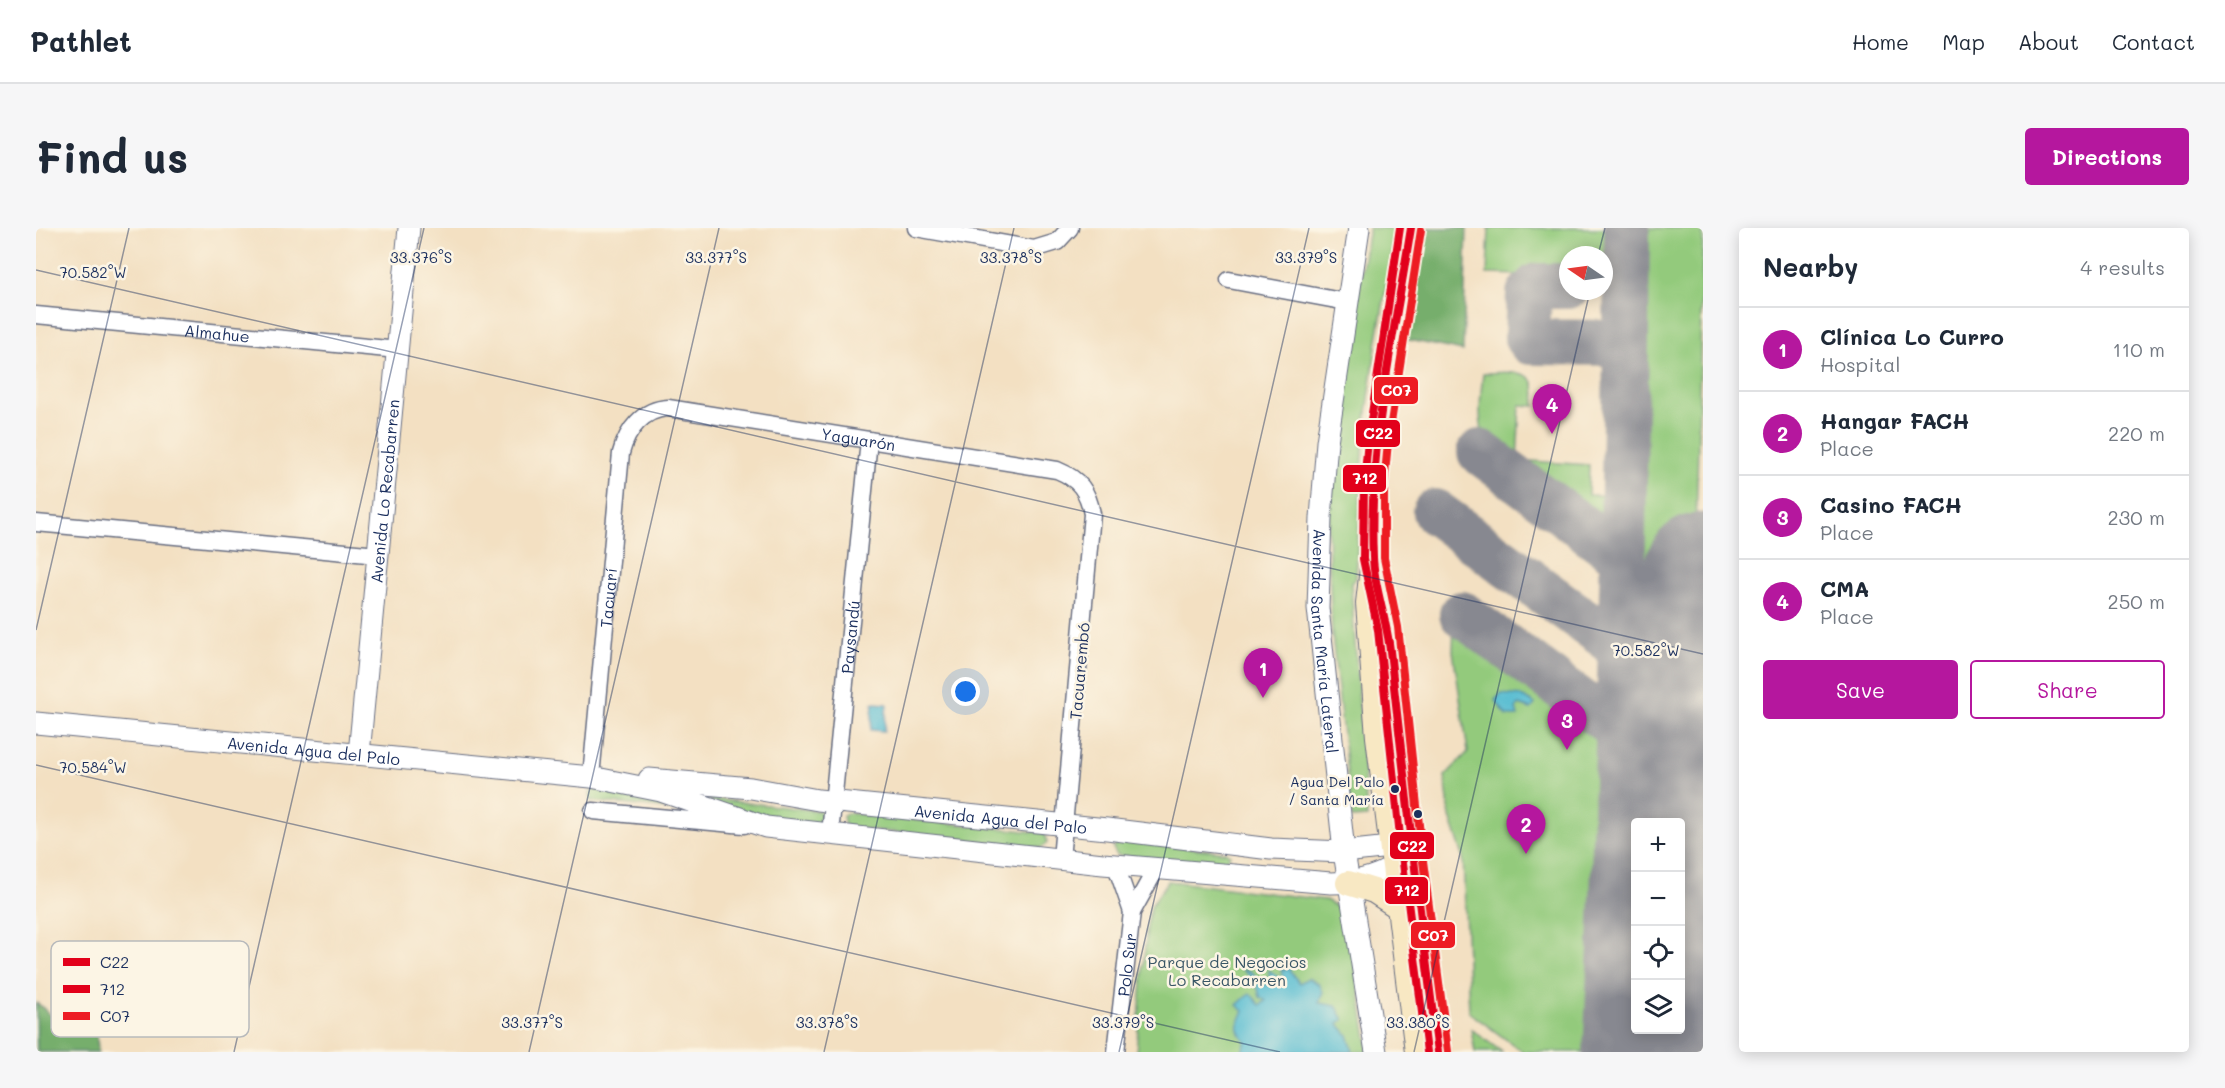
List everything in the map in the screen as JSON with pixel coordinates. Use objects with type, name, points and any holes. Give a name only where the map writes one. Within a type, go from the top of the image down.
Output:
[{"type":"main road","points":[[1412,228],[1378,441],[1373,560],[1368,603],[1369,630],[1401,853],[1438,1052]]},
{"type":"main road","points":[[1401,853],[1397,906],[1417,1052]]},
{"type":"main road","points":[[1348,883],[1374,891],[1397,906]]},
{"type":"street","name":"Avenida Lo Recabarren","points":[[359,754],[410,228]]},
{"type":"street","points":[[916,228],[1034,249],[1057,242],[1070,228]]},
{"type":"street","name":"Avenida Santa María Lateral","points":[[1359,228],[1324,480],[1318,608],[1348,883],[1377,1052]]},
{"type":"street","points":[[1229,280],[1347,302]]},
{"type":"street","name":"Almahue","points":[[36,315],[398,350]]},
{"type":"street","name":"Yaguarón","points":[[636,424],[652,411],[668,408],[1057,470],[1070,475],[1081,485]]},
{"type":"street","name":"Tacuarí","points":[[591,777],[621,453],[624,441],[636,424]]},
{"type":"street","name":"Paysandú","points":[[830,834],[869,440]]},
{"type":"street","name":"Tacuarembó","points":[[1061,859],[1092,532],[1089,497],[1081,485]]},
{"type":"street","points":[[36,523],[378,555]]},
{"type":"street","name":"Avenida Agua del Palo","points":[[36,723],[591,777],[661,791],[766,827]]},
{"type":"street","name":"Avenida Agua del Palo","points":[[591,777],[630,777],[752,788],[834,802],[1107,829],[1242,846],[1401,853]]},
{"type":"street","name":"Avenida Agua del Palo","points":[[593,812],[766,827],[1109,865],[1300,883],[1348,883],[1377,875],[1401,853]]},
{"type":"street","points":[[1107,829],[1109,865]]},
{"type":"street","points":[[1237,877],[1242,846]]},
{"type":"street","name":"Polo Sur","points":[[1109,865],[1132,912]]},
{"type":"street","name":"Polo Sur","points":[[1116,1052],[1132,912],[1156,869]]},
{"type":"green space","points":[[1369,228],[1397,228],[1377,339],[1364,435],[1356,578],[1351,583],[1367,817],[1352,818],[1332,634],[1328,532],[1340,397]]},
{"type":"green space","points":[[1423,228],[1467,228],[1463,351],[1404,339]]},
{"type":"green space","points":[[1489,228],[1623,228],[1622,277],[1613,277],[1613,246],[1559,246],[1559,276],[1487,274]]},
{"type":"green space","points":[[1633,228],[1703,228],[1693,655],[1626,651]]},
{"type":"green space","points":[[1511,372],[1530,378],[1534,387],[1535,406],[1520,405],[1517,460],[1589,465],[1588,495],[1620,496],[1619,538],[1609,540],[1523,479],[1494,453],[1486,442],[1481,425],[1483,373]]},
{"type":"green space","points":[[1461,620],[1614,735],[1611,885],[1601,1052],[1523,1052],[1469,1012],[1463,856],[1450,817],[1445,776],[1468,752],[1453,651],[1454,622]]},
{"type":"green space","points":[[1628,665],[1692,668],[1688,718],[1640,818],[1631,818],[1631,836],[1621,857]]},
{"type":"green space","points":[[1687,751],[1683,818],[1654,818]]},
{"type":"green space","points":[[596,788],[644,792],[704,812],[591,801],[590,792]]},
{"type":"green space","points":[[704,798],[820,811],[823,815],[819,825],[747,818]]},
{"type":"green space","points":[[847,813],[1044,833],[1047,843],[1041,848],[845,827],[843,816]]},
{"type":"green space","points":[[1118,840],[1226,852],[1230,855],[1225,866],[1117,855],[1113,848]]},
{"type":"green space","points":[[1631,865],[1631,1034],[1670,1034],[1669,1052],[1614,1052],[1622,884]]},
{"type":"green space","name":"Parque de Negocios Lo Recabarren","points":[[1168,881],[1326,900],[1348,914],[1369,1052],[1136,1052],[1147,925],[1151,906]]},
{"type":"green space","points":[[1703,924],[1703,1052],[1698,1052]]},
{"type":"green space","points":[[36,1003],[51,1015],[51,1037],[97,1038],[98,1052],[37,1052]]},
{"type":"green space","points":[[1471,1029],[1502,1052],[1475,1052]]},
{"type":"water","points":[[1501,694],[1521,696],[1535,704],[1531,709],[1519,705],[1516,709],[1518,716],[1507,716],[1495,700]]},
{"type":"water","points":[[873,703],[887,704],[884,731],[871,730]]},
{"type":"water","points":[[1290,966],[1290,972],[1300,983],[1308,978],[1319,984],[1323,992],[1319,1003],[1336,1006],[1344,1020],[1338,1023],[1348,1035],[1353,1052],[1242,1052],[1246,1041],[1240,1034],[1239,1027],[1244,1011],[1237,1005],[1250,993],[1260,1005],[1266,1001],[1260,997],[1256,981],[1242,969],[1250,971],[1266,985],[1270,982],[1269,970],[1281,979],[1283,977],[1281,968],[1286,970]]},
{"type":"taxiway","points":[[1606,1052],[1621,640],[1627,228]]},
{"type":"taxiway","points":[[1559,286],[1537,286],[1529,294],[1527,338],[1530,342],[1626,343]]},
{"type":"taxiway","points":[[1480,452],[1623,557]]},
{"type":"taxiway","points":[[1435,512],[1621,648]]},
{"type":"taxiway","points":[[1462,614],[1618,729]]},
{"type":"taxiway","points":[[1621,656],[1699,661]]},
{"type":"taxiway","points":[[1647,818],[1697,717]]},
{"type":"runway","points":[[1683,1052],[1703,571]]},
{"type":"transit line","name":"712","points":[[1400,228],[1368,440],[1364,484],[1363,559],[1378,630],[1402,855],[1427,1052]]},
{"type":"transit line","name":"C22","points":[[1411,228],[1378,433],[1372,516],[1373,557],[1388,639],[1438,1052]]},
{"type":"transit line","name":"C07","points":[[1421,230],[1388,442],[1384,485],[1384,558],[1398,627],[1422,853],[1448,1051]]},
{"type":"place","name":"CMA","points":[[1552,434]]},
{"type":"place","name":"Clínica Lo Curro","points":[[1263,698]]},
{"type":"place","name":"Casino FACH","points":[[1567,750]]},
{"type":"place","name":"Agua Del Palo / Santa María","points":[[1395,789]]},
{"type":"place","name":"Hangar FACH","points":[[1526,854]]}]
